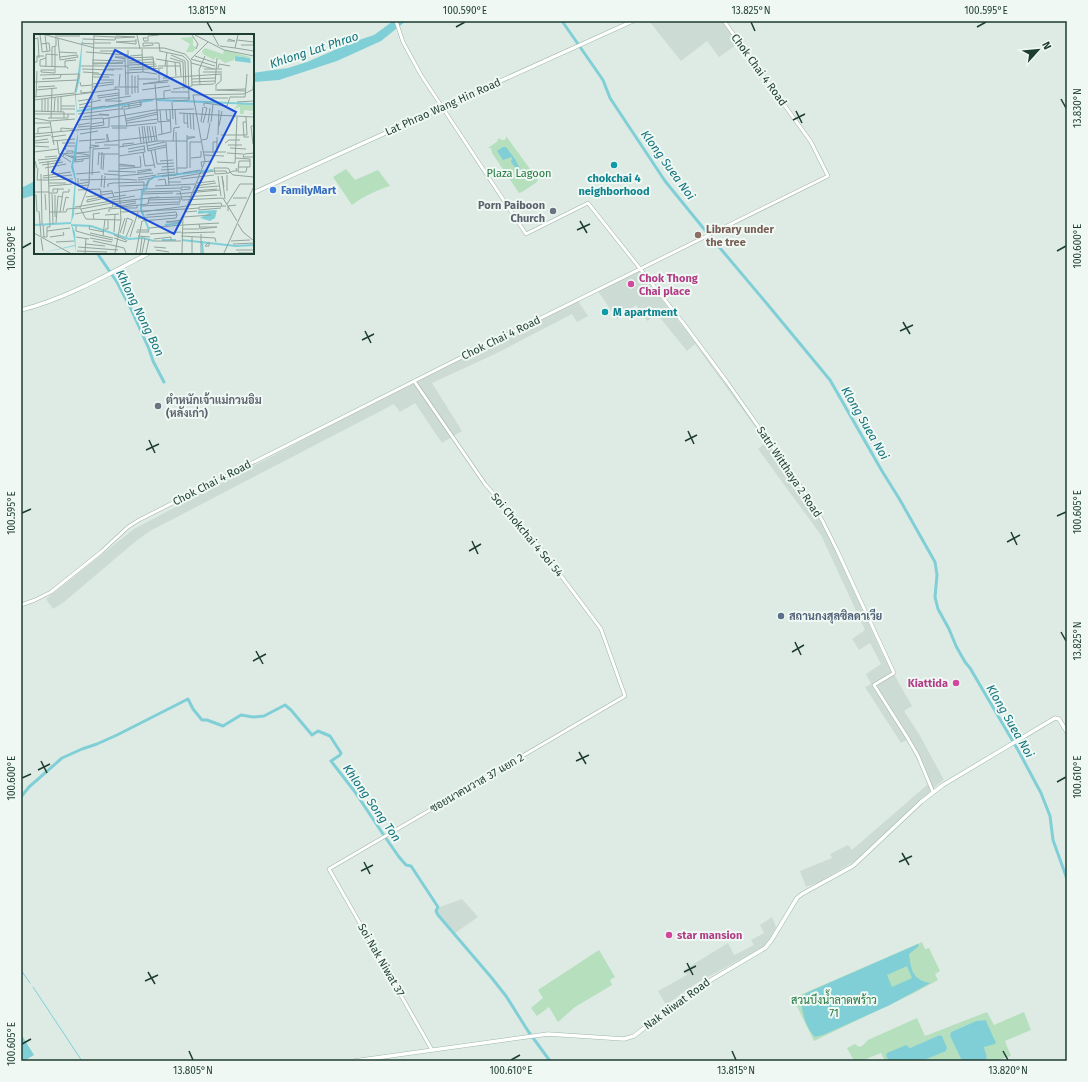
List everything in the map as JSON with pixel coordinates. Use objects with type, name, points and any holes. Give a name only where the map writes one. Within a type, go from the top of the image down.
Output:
[{"type":"main road","name":"Lat Phrao Wang Hin Road","points":[[254,193],[633,21]]},
{"type":"main road","points":[[21,310],[58,298],[147,254]]},
{"type":"main road","name":"Nak Niwat Road","points":[[354,1061],[548,1034],[624,1039],[634,1036],[689,993],[765,948],[771,942],[797,898],[853,866],[933,792],[955,777],[1054,718],[1059,719],[1067,732]]},
{"type":"street","points":[[396,21],[402,39],[421,74],[526,234],[588,203],[640,269]]},
{"type":"street","name":"Chok Chai 4 Road","points":[[21,605],[51,592],[138,520],[414,381],[828,176],[817,153],[807,138],[724,21]]},
{"type":"street","name":"Satri Witthaya 2 Road","points":[[640,269],[684,324],[727,382],[810,500],[822,520],[894,672],[874,685],[907,737],[933,792]]},
{"type":"street","name":"Soi Chokchai 4 Soi 54","points":[[414,381],[486,484],[538,545],[601,629],[624,696]]},
{"type":"street","name":"ซอยนาคนวาส 37 แยก 2","points":[[329,869],[624,696]]},
{"type":"street","name":"Soi Nak Niwat 37","points":[[329,869],[432,1050]]},
{"type":"shaded area","points":[[649,21],[723,21],[739,43],[719,57],[707,41],[681,61]]},
{"type":"shaded area","points":[[639,271],[695,342],[765,438],[819,518],[883,655],[912,706],[904,711],[919,734],[944,780],[858,859],[820,882],[806,887],[800,871],[832,858],[830,854],[848,845],[852,850],[928,784],[907,740],[901,743],[865,687],[871,684],[866,674],[881,664],[870,643],[859,650],[852,639],[865,630],[821,535],[758,449],[766,442],[695,344],[687,351],[657,314],[647,321],[636,305],[617,319],[598,291]]},
{"type":"shaded area","points":[[578,301],[588,316],[577,322],[572,314],[495,354],[432,383],[462,431],[442,443],[415,403],[400,412],[394,404],[150,531],[136,541],[64,602],[53,609],[46,599],[134,529],[333,424]]},
{"type":"shaded area","points":[[462,899],[478,917],[455,933],[440,916],[437,910],[440,907]]},
{"type":"shaded area","points":[[772,917],[776,927],[765,946],[695,984],[666,1005],[658,991],[687,975],[684,970],[728,943],[734,955],[754,945],[751,940],[764,933],[760,925]]},
{"type":"green space","name":"Plaza Lagoon","points":[[506,136],[538,180],[519,193],[492,153],[491,148],[488,148],[500,138],[501,140],[506,139]]},
{"type":"green space","points":[[346,169],[355,180],[378,170],[390,186],[380,189],[352,205],[333,177]]},
{"type":"green space","name":"สวนบึงน้ำลาดพร้าว 71","points":[[922,942],[925,949],[929,948],[940,971],[935,974],[938,980],[814,1041],[793,998]]},
{"type":"green space","points":[[599,950],[615,977],[610,980],[612,985],[575,1007],[558,1022],[549,1007],[537,1016],[531,1008],[543,998],[538,990]]},
{"type":"green space","points":[[987,1012],[994,1025],[1024,1012],[1031,1030],[1005,1041],[1011,1056],[995,1061],[985,1061],[987,1057],[983,1048],[985,1046],[985,1020],[976,1021],[951,1032],[950,1036],[962,1061],[922,1061],[947,1050],[941,1035],[886,1056],[889,1061],[885,1061],[881,1053],[861,1061],[854,1061],[847,1048],[855,1044],[859,1047],[862,1046],[868,1040],[917,1018],[925,1036]]},
{"type":"water","points":[[393,21],[406,21],[381,41],[337,61],[279,80],[254,82],[254,73],[288,68],[307,62],[353,42],[374,35]]},
{"type":"water","points":[[503,147],[506,147],[522,172],[518,175],[518,171],[511,162],[512,158],[503,160],[497,151]]},
{"type":"water","points":[[34,182],[34,195],[21,199],[21,188]]},
{"type":"water","name":"สวนบึงน้ำลาดพร้าว 71","points":[[918,944],[919,946],[909,954],[912,969],[919,979],[930,983],[890,1005],[823,1035],[815,1037],[807,1025],[801,1003],[805,994]],"holes":[[[907,966],[912,978],[892,987],[887,975]]]},
{"type":"water","points":[[985,1020],[996,1043],[984,1047],[987,1057],[985,1061],[962,1061],[950,1036],[951,1032],[976,1021]]},
{"type":"water","points":[[21,1034],[34,1055],[24,1061],[21,1061]]},
{"type":"water","points":[[940,1035],[942,1036],[947,1048],[946,1051],[922,1061],[889,1061],[886,1056],[887,1053],[906,1045],[910,1048]]},
{"type":"waterway","name":"Klong Suea Noi","points":[[562,21],[603,80],[610,98],[665,181],[830,380],[935,562],[937,575],[935,597],[938,609],[956,646],[1018,750],[1041,793],[1050,816],[1053,840],[1067,879]]},
{"type":"waterway","name":"Khlong Nong Bon","points":[[98,254],[117,282],[131,309],[153,361],[164,382]]},
{"type":"waterway","name":"Khlong Song Ton","points":[[21,797],[29,787],[62,758],[117,735],[188,699],[193,709],[202,720],[207,720],[223,726],[241,715],[253,717],[264,716],[285,705],[312,735],[318,731],[330,736],[341,753],[331,761],[355,792],[399,857],[406,865],[411,866],[438,907],[436,911],[438,915],[506,996],[528,1031],[550,1061]]},
{"type":"waterway","points":[[21,970],[30,983]]},
{"type":"waterway","points":[[33,987],[82,1061]]},
{"type":"place","name":"chokchai 4 neighborhood","points":[[614,165]]},
{"type":"place","name":"FamilyMart","points":[[273,190]]},
{"type":"place","name":"Porn Paiboon Church","points":[[553,211]]},
{"type":"place","name":"Library under the tree","points":[[698,235]]},
{"type":"place","name":"Chok Thong Chai place","points":[[631,284]]},
{"type":"place","name":"M apartment","points":[[605,312]]},
{"type":"place","name":"ตำหนักเจ้าแม่กวนอิม (หลังเก่า)","points":[[158,406]]},
{"type":"place","name":"สถานกงสุลซิลดาเวีย","points":[[781,616]]},
{"type":"place","name":"Kiattida","points":[[956,683]]},
{"type":"place","name":"star mansion","points":[[669,935]]},
{"type":"water label","name":"Khlong Lat Phrao","points":[[314,50]]}]
